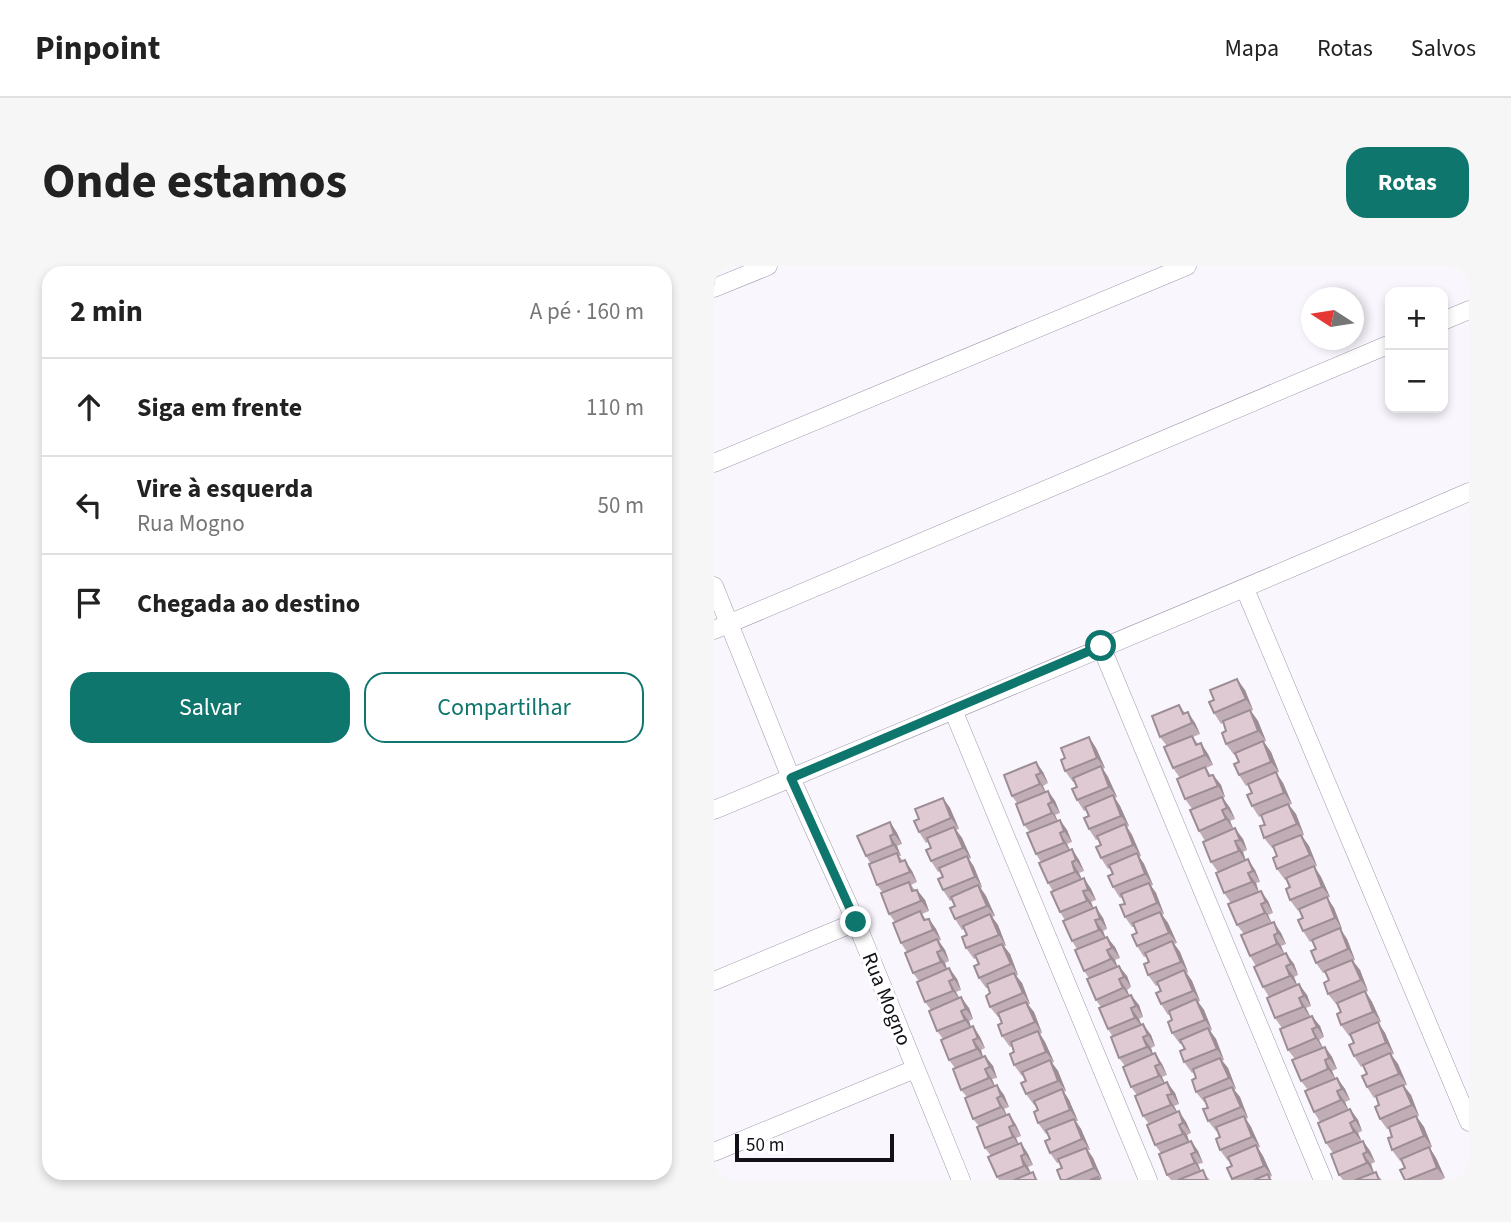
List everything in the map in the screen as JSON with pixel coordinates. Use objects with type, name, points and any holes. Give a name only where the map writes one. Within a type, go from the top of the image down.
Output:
[{"type":"street","points":[[714,288],[768,266]]},
{"type":"street","points":[[714,463],[1187,266]]},
{"type":"street","points":[[1448,319],[1469,310]]},
{"type":"street","points":[[721,627],[1385,346]]},
{"type":"street","points":[[714,810],[1101,646],[1245,589],[1469,492]]},
{"type":"street","name":"Rua Mogno","points":[[714,586],[721,627],[856,922],[961,1180]]},
{"type":"street","points":[[1245,589],[1469,1122]]},
{"type":"street","points":[[1101,646],[1323,1180]]},
{"type":"street","points":[[953,710],[1148,1180]]},
{"type":"street","points":[[714,981],[856,922]]},
{"type":"street","points":[[714,1152],[915,1069]]},
{"type":"building","points":[[1237,679],[1246,699],[1214,713],[1209,702],[1214,700],[1210,690]]},
{"type":"building","points":[[1179,705],[1183,714],[1188,712],[1192,723],[1160,737],[1152,716]]},
{"type":"building","points":[[1250,710],[1258,731],[1226,744],[1222,733],[1226,731],[1223,721]]},
{"type":"building","points":[[1192,736],[1196,745],[1201,743],[1205,755],[1173,768],[1164,747]]},
{"type":"building","points":[[1089,737],[1097,758],[1065,771],[1061,760],[1065,758],[1061,748]]},
{"type":"building","points":[[1263,741],[1271,762],[1239,775],[1234,764],[1239,762],[1235,753]]},
{"type":"building","points":[[1036,762],[1041,773],[1036,775],[1040,784],[1012,796],[1004,775]]},
{"type":"building","points":[[1101,766],[1109,787],[1077,800],[1072,789],[1077,787],[1073,778]]},
{"type":"building","points":[[1205,767],[1218,786],[1185,799],[1177,779]]},
{"type":"building","points":[[1276,772],[1284,793],[1252,806],[1247,795],[1252,793],[1248,784]]},
{"type":"building","points":[[1048,791],[1052,802],[1048,804],[1052,813],[1024,825],[1016,804]]},
{"type":"building","points":[[1113,795],[1121,816],[1089,829],[1084,818],[1089,816],[1085,807]]},
{"type":"building","points":[[1222,797],[1227,808],[1222,810],[1226,819],[1199,831],[1190,810]]},
{"type":"building","points":[[943,798],[951,818],[919,832],[914,821],[919,819],[915,809]]},
{"type":"building","points":[[1288,804],[1297,824],[1264,838],[1260,826],[1265,825],[1261,815]]},
{"type":"building","points":[[1060,820],[1064,831],[1060,833],[1064,843],[1036,854],[1027,833]]},
{"type":"building","points":[[890,822],[894,834],[890,836],[893,845],[866,856],[857,836]]},
{"type":"building","points":[[1125,824],[1133,845],[1101,858],[1096,847],[1101,845],[1097,836]]},
{"type":"building","points":[[954,827],[963,848],[931,861],[926,850],[931,848],[927,838]]},
{"type":"building","points":[[1235,828],[1240,840],[1235,841],[1239,851],[1211,862],[1203,842]]},
{"type":"building","points":[[1301,835],[1310,855],[1277,869],[1273,858],[1277,856],[1273,846]]},
{"type":"building","points":[[1072,849],[1076,860],[1072,862],[1075,872],[1048,883],[1039,863]]},
{"type":"building","points":[[897,853],[900,862],[905,860],[910,872],[877,885],[869,864]]},
{"type":"building","points":[[1137,853],[1145,874],[1113,887],[1108,876],[1113,874],[1109,865]]},
{"type":"building","points":[[967,856],[975,877],[943,890],[938,879],[943,877],[939,868]]},
{"type":"building","points":[[1248,859],[1253,871],[1248,873],[1252,882],[1224,893],[1216,873]]},
{"type":"building","points":[[1314,866],[1322,887],[1290,900],[1286,889],[1290,887],[1286,878]]},
{"type":"building","points":[[1084,878],[1088,890],[1083,891],[1087,901],[1060,912],[1051,892]]},
{"type":"building","points":[[909,882],[912,891],[917,890],[921,901],[889,914],[881,893]]},
{"type":"building","points":[[1149,883],[1157,903],[1125,917],[1120,905],[1125,904],[1121,894]]},
{"type":"building","points":[[978,885],[987,906],[955,919],[950,908],[955,906],[951,897]]},
{"type":"building","points":[[1261,891],[1266,902],[1261,904],[1265,913],[1237,925],[1228,904]]},
{"type":"building","points":[[1327,897],[1335,918],[1303,931],[1298,920],[1303,918],[1299,909]]},
{"type":"building","points":[[1096,907],[1100,919],[1095,920],[1099,930],[1072,941],[1063,921]]},
{"type":"building","points":[[920,911],[924,920],[929,919],[933,930],[901,943],[893,923]]},
{"type":"building","points":[[1160,912],[1169,933],[1137,946],[1132,935],[1137,933],[1133,923]]},
{"type":"building","points":[[990,914],[999,935],[966,948],[962,937],[967,935],[963,926]]},
{"type":"building","points":[[1274,922],[1278,933],[1274,935],[1277,944],[1250,956],[1241,935]]},
{"type":"building","points":[[1340,928],[1348,949],[1316,963],[1311,951],[1316,949],[1312,940]]},
{"type":"building","points":[[1107,937],[1112,948],[1107,950],[1111,959],[1084,971],[1075,950]]},
{"type":"building","points":[[937,939],[942,950],[937,952],[941,962],[913,973],[905,953]]},
{"type":"building","points":[[1172,941],[1181,962],[1148,975],[1144,964],[1149,962],[1145,953]]},
{"type":"building","points":[[1002,944],[1011,964],[979,978],[974,966],[979,964],[975,955]]},
{"type":"building","points":[[1286,953],[1291,964],[1286,966],[1290,976],[1263,987],[1254,967]]},
{"type":"building","points":[[1352,960],[1361,980],[1328,994],[1324,983],[1329,980],[1325,971]]},
{"type":"building","points":[[1119,966],[1124,977],[1119,979],[1123,988],[1096,1000],[1087,979]]},
{"type":"building","points":[[949,968],[954,979],[949,981],[953,991],[925,1002],[917,982]]},
{"type":"building","points":[[1184,970],[1193,991],[1161,1004],[1156,993],[1161,991],[1157,982]]},
{"type":"building","points":[[1014,973],[1023,993],[990,1007],[986,996],[990,993],[987,984]]},
{"type":"building","points":[[1299,984],[1304,996],[1299,998],[1303,1007],[1275,1018],[1267,998]]},
{"type":"building","points":[[1365,991],[1373,1012],[1341,1025],[1337,1014],[1341,1012],[1337,1003]]},
{"type":"building","points":[[1131,995],[1136,1006],[1131,1008],[1135,1018],[1108,1029],[1099,1008]]},
{"type":"building","points":[[961,997],[966,1009],[961,1011],[965,1020],[937,1031],[929,1011]]},
{"type":"building","points":[[1196,999],[1205,1020],[1172,1033],[1168,1022],[1172,1020],[1169,1011]]},
{"type":"building","points":[[1026,1002],[1035,1022],[1002,1036],[998,1025],[1002,1023],[998,1013]]},
{"type":"building","points":[[1312,1016],[1317,1027],[1312,1029],[1316,1038],[1288,1050],[1280,1029]]},
{"type":"building","points":[[1378,1022],[1386,1043],[1354,1056],[1349,1045],[1354,1043],[1350,1034]]},
{"type":"building","points":[[1143,1024],[1148,1035],[1143,1037],[1147,1047],[1119,1058],[1111,1037]]},
{"type":"building","points":[[973,1026],[978,1038],[973,1040],[977,1049],[949,1060],[941,1040]]},
{"type":"building","points":[[1208,1028],[1217,1049],[1184,1062],[1180,1051],[1185,1049],[1180,1040]]},
{"type":"building","points":[[1038,1031],[1046,1052],[1014,1065],[1010,1054],[1014,1052],[1011,1042]]},
{"type":"building","points":[[1325,1047],[1329,1058],[1325,1060],[1328,1069],[1301,1081],[1292,1060]]},
{"type":"building","points":[[1155,1053],[1160,1064],[1155,1066],[1159,1076],[1131,1087],[1123,1067]]},
{"type":"building","points":[[1390,1053],[1399,1074],[1367,1087],[1362,1076],[1367,1074],[1363,1065]]},
{"type":"building","points":[[985,1056],[990,1067],[985,1069],[989,1078],[961,1090],[953,1069]]},
{"type":"building","points":[[1220,1058],[1229,1078],[1196,1092],[1192,1080],[1196,1078],[1193,1069]]},
{"type":"building","points":[[1050,1060],[1058,1081],[1026,1094],[1021,1083],[1026,1081],[1022,1072]]},
{"type":"building","points":[[1337,1078],[1342,1089],[1337,1091],[1341,1100],[1314,1112],[1305,1091]]},
{"type":"building","points":[[1167,1082],[1172,1094],[1167,1095],[1171,1105],[1143,1116],[1135,1096]]},
{"type":"building","points":[[997,1085],[1001,1096],[997,1098],[1001,1107],[973,1119],[965,1098]]},
{"type":"building","points":[[1403,1085],[1412,1105],[1380,1119],[1375,1107],[1379,1105],[1376,1096]]},
{"type":"building","points":[[1232,1087],[1241,1107],[1208,1121],[1203,1109],[1208,1108],[1204,1098]]},
{"type":"building","points":[[1062,1089],[1070,1110],[1038,1123],[1034,1112],[1038,1110],[1034,1101]]},
{"type":"building","points":[[1350,1109],[1355,1120],[1350,1123],[1354,1132],[1326,1143],[1318,1123]]},
{"type":"building","points":[[1179,1111],[1183,1123],[1179,1125],[1183,1134],[1155,1145],[1147,1125]]},
{"type":"building","points":[[1009,1114],[1014,1125],[1009,1127],[1013,1137],[985,1148],[977,1127]]},
{"type":"building","points":[[1244,1116],[1252,1137],[1220,1150],[1216,1139],[1220,1137],[1216,1127]]},
{"type":"building","points":[[1416,1116],[1424,1136],[1392,1150],[1388,1138],[1392,1137],[1389,1127]]},
{"type":"building","points":[[1074,1119],[1082,1139],[1050,1153],[1045,1141],[1050,1139],[1046,1130]]},
{"type":"building","points":[[1191,1141],[1196,1152],[1191,1154],[1195,1163],[1167,1175],[1159,1154]]},
{"type":"building","points":[[1363,1141],[1367,1152],[1363,1154],[1367,1163],[1339,1175],[1331,1154]]},
{"type":"building","points":[[1021,1143],[1025,1154],[1021,1156],[1024,1166],[997,1177],[988,1157]]},
{"type":"building","points":[[1256,1145],[1264,1166],[1232,1179],[1227,1168],[1232,1166],[1228,1157]]},
{"type":"building","points":[[1429,1147],[1437,1168],[1405,1180],[1400,1170],[1405,1168],[1401,1159]]},
{"type":"building","points":[[1086,1148],[1094,1168],[1061,1180],[1057,1170],[1062,1168],[1058,1159]]},
{"type":"building","points":[[1203,1170],[1207,1180],[1178,1180]]},
{"type":"building","points":[[1033,1172],[1036,1180],[1014,1180]]},
{"type":"building","points":[[1376,1172],[1379,1180],[1355,1180]]},
{"type":"building","points":[[1268,1174],[1270,1180],[1254,1180]]},
{"type":"route","points":[[856,922],[791,778],[1101,646]]}]
